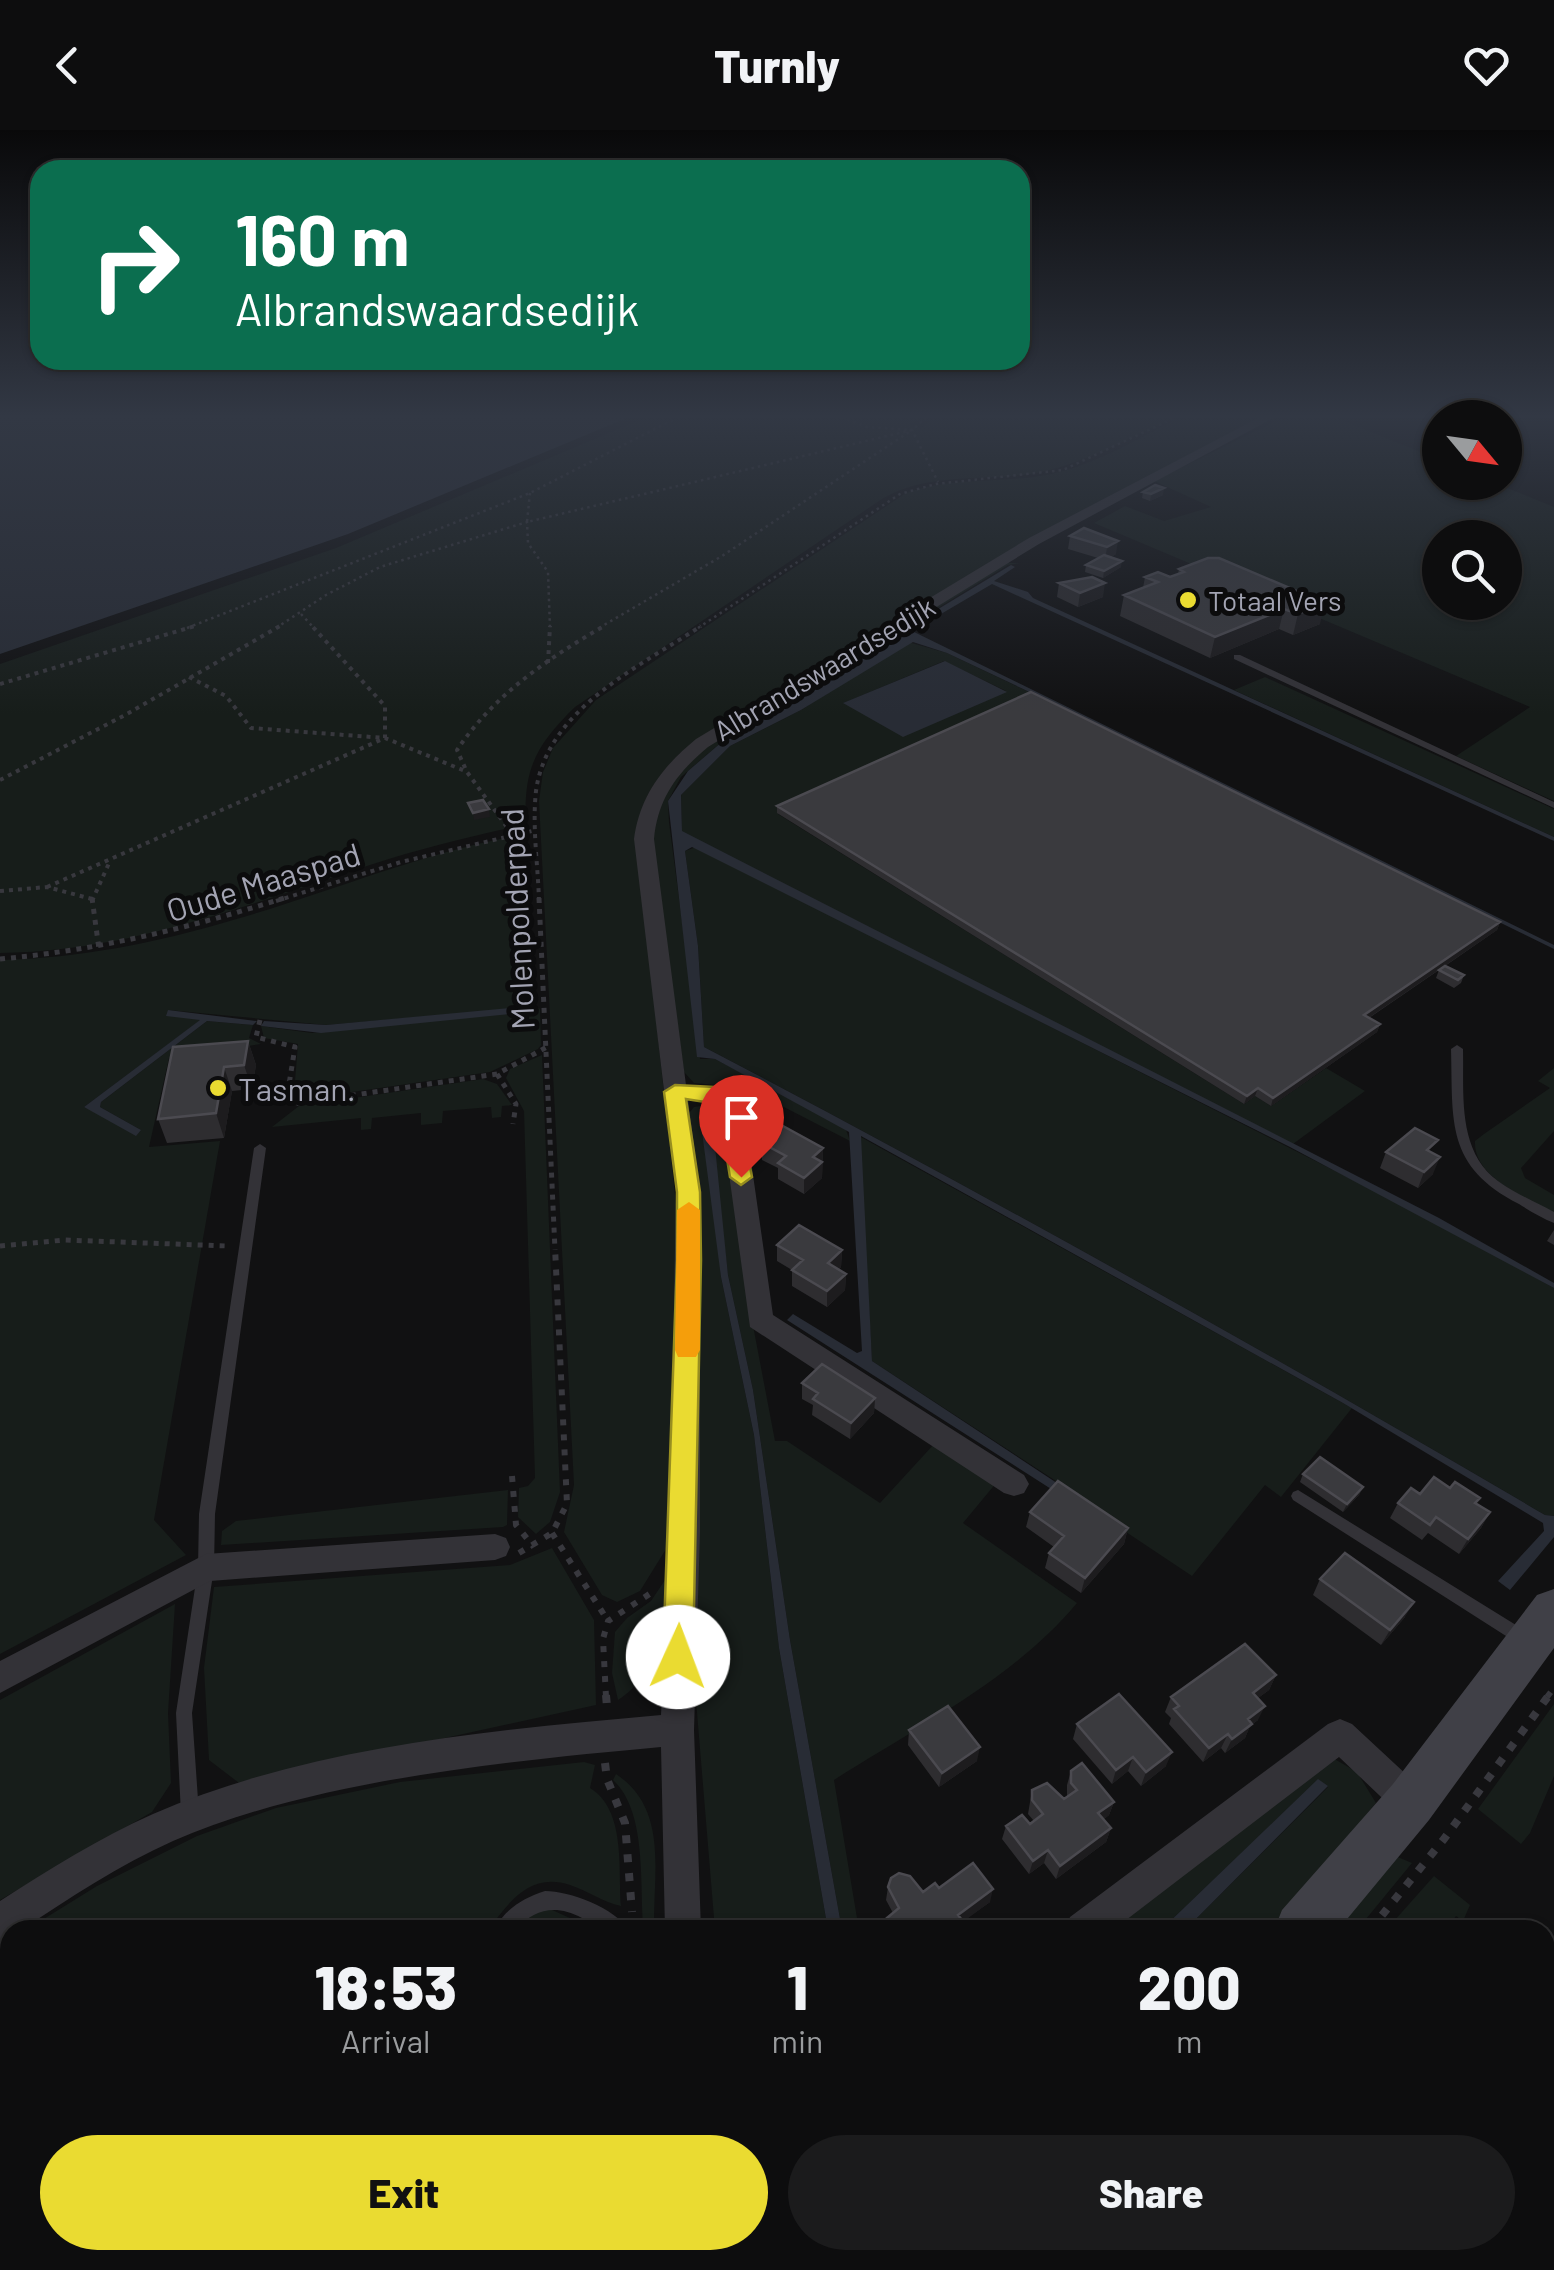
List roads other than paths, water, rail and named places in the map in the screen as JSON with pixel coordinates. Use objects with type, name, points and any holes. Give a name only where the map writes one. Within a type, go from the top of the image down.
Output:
[{"type":"street","name":"Albrandswaardsedijk","points":[[683,1920],[677,1730],[688,1192],[644,839],[651,802],[674,766],[702,742],[1083,515]]},
{"type":"street","points":[[675,1092],[715,1094],[731,1106],[760,1320],[1014,1484]]},
{"type":"street","points":[[0,1678],[206,1568],[494,1547]]},
{"type":"street","points":[[1311,1920],[1411,1802],[1542,1626]]},
{"type":"street","points":[[3,1920],[120,1850],[190,1816],[410,1761],[677,1730]]},
{"type":"street","points":[[1096,1920],[1340,1735],[1411,1802]]},
{"type":"lane","points":[[1237,657],[1554,804]]},
{"type":"lane","points":[[1456,1048],[1461,1138],[1471,1160],[1486,1178],[1554,1218]]},
{"type":"lane","points":[[190,1816],[184,1714],[206,1568],[207,1514],[260,1148]]},
{"type":"lane","points":[[1298,1496],[1542,1626]]},
{"type":"lane","points":[[510,1920],[516,1912],[542,1899],[560,1898],[601,1920]]},
{"type":"place","name":"Totaal Vers","points":[[1188,600]]},
{"type":"place","name":"Tasman.","points":[[218,1088]]}]
